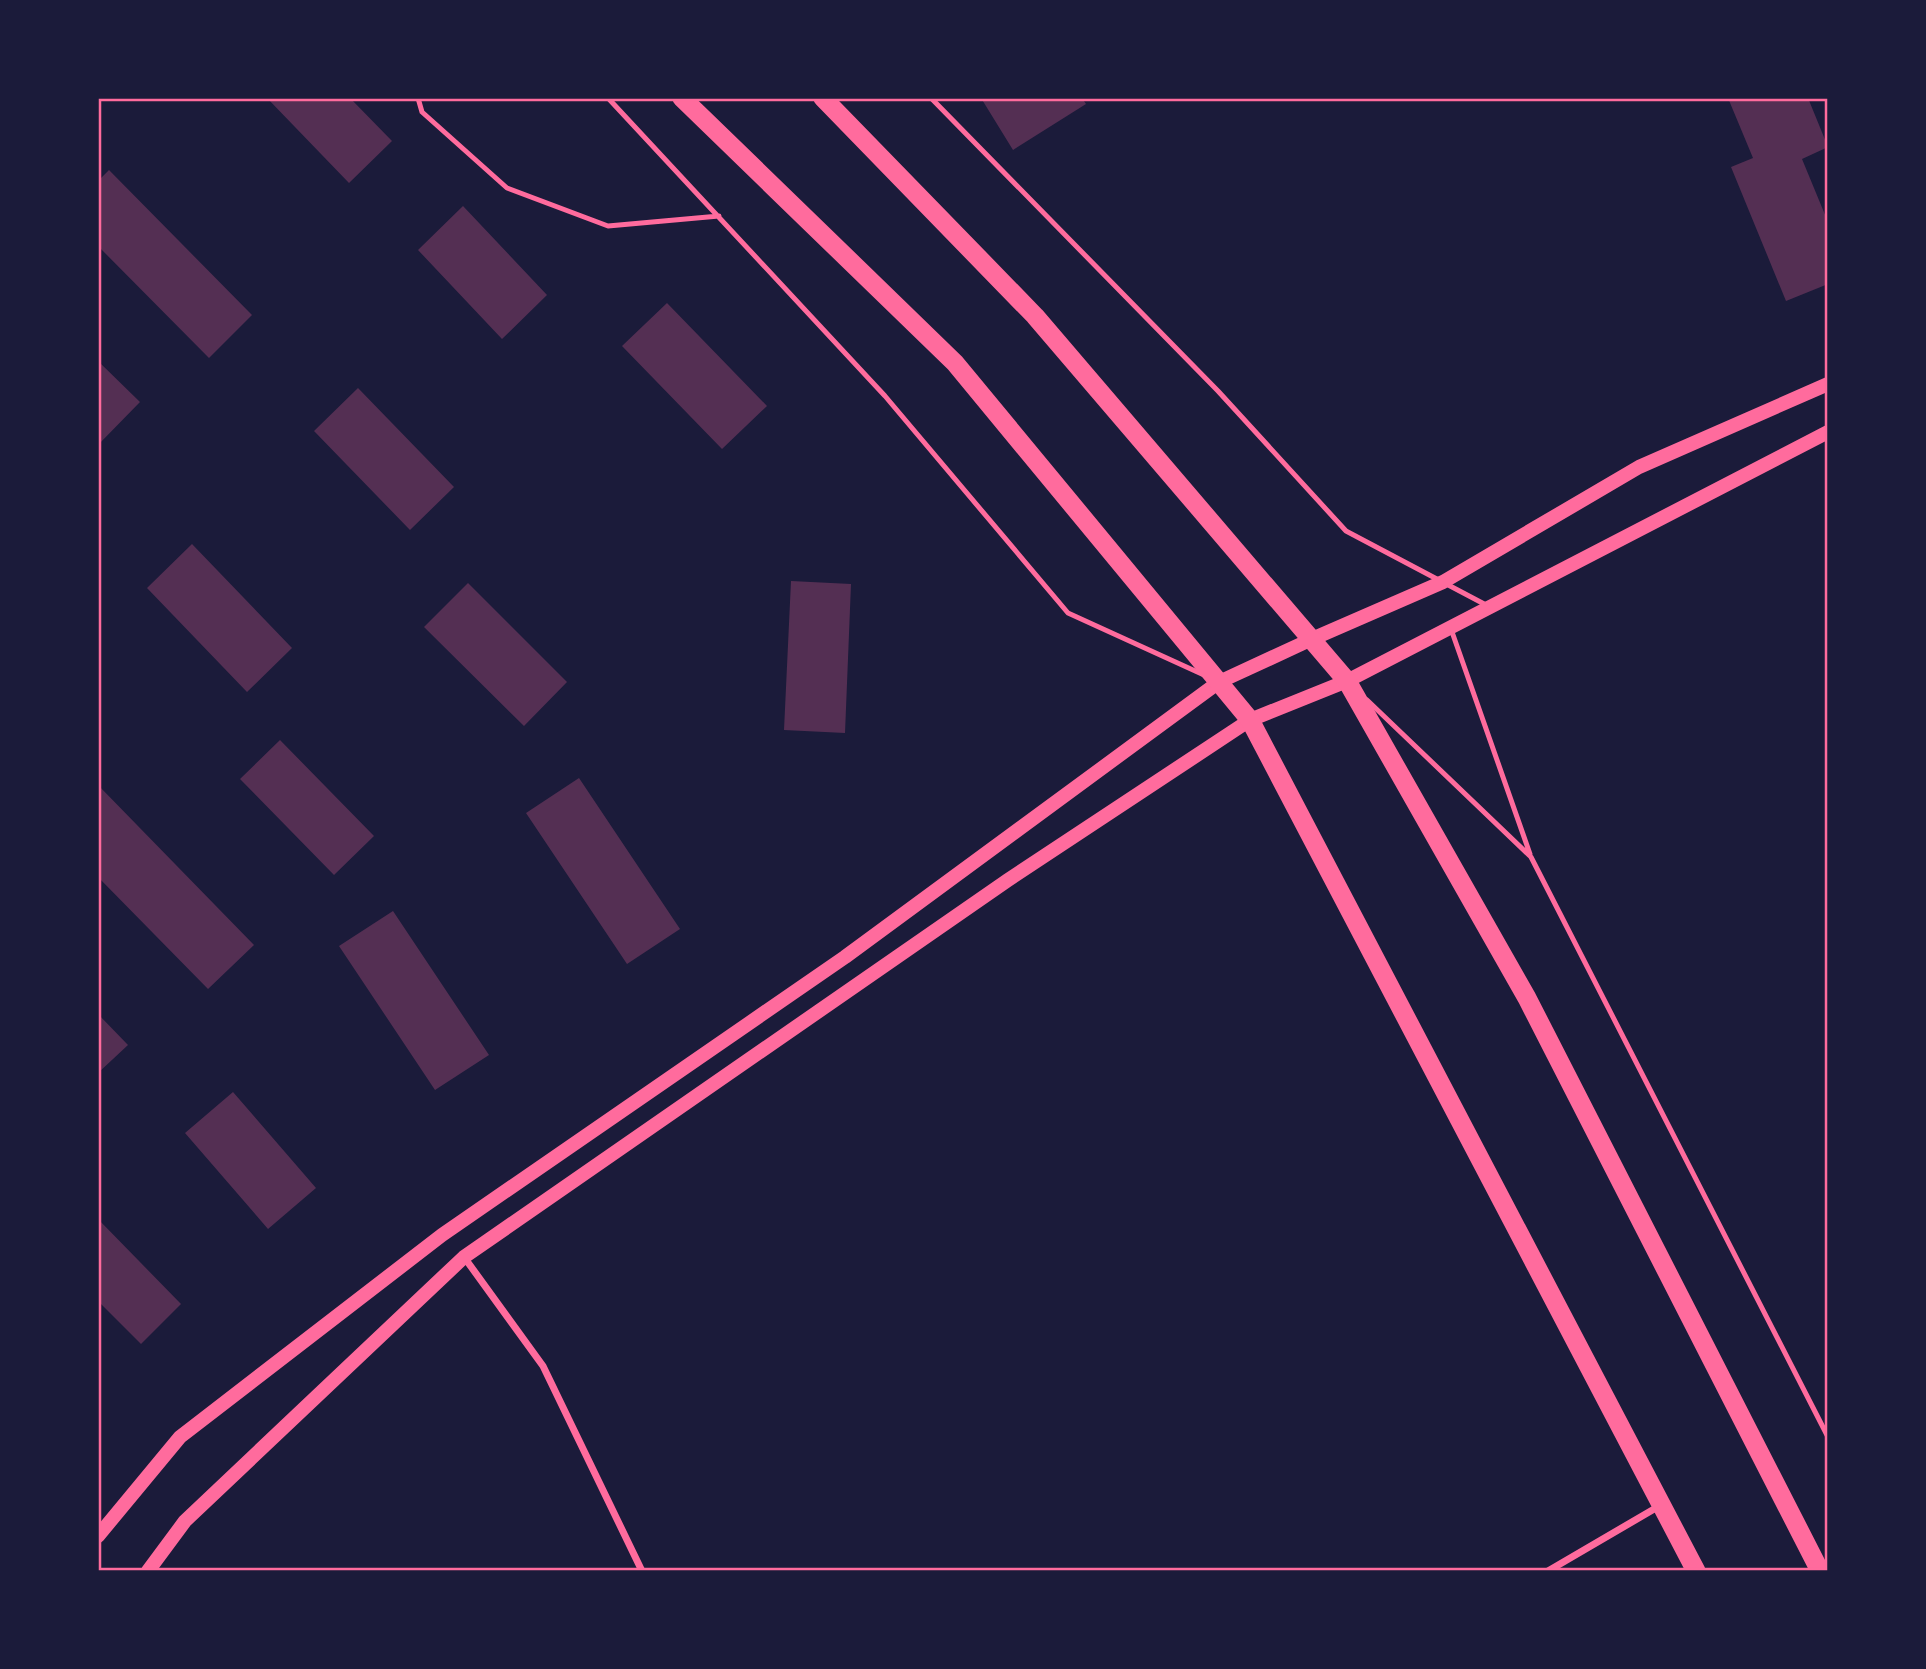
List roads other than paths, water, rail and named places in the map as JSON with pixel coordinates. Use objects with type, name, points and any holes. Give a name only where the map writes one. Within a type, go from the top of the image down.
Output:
[{"type":"highway","points":[[682,98],[955,363],[1250,720],[1696,1571]]},
{"type":"highway","points":[[823,98],[1035,316],[1347,681],[1527,998],[1820,1571]]},
{"type":"main road","points":[[98,1536],[180,1437],[442,1235],[845,957],[1219,682],[1443,582],[1639,467],[1828,384]]},
{"type":"main road","points":[[148,1571],[185,1521],[464,1257],[1008,880],[1250,720],[1347,681],[1828,432]]},
{"type":"street","points":[[464,1257],[542,1366],[642,1571]]},
{"type":"street","points":[[1548,1571],[1661,1505]]},
{"type":"lane","points":[[418,98],[422,112],[508,188],[608,226],[719,216]]},
{"type":"lane","points":[[608,98],[885,397],[1068,613],[1219,682]]},
{"type":"lane","points":[[930,98],[1217,391],[1346,531],[1491,607]]},
{"type":"lane","points":[[1451,628],[1531,857],[1828,1437]]},
{"type":"lane","points":[[1347,681],[1531,857]]}]
